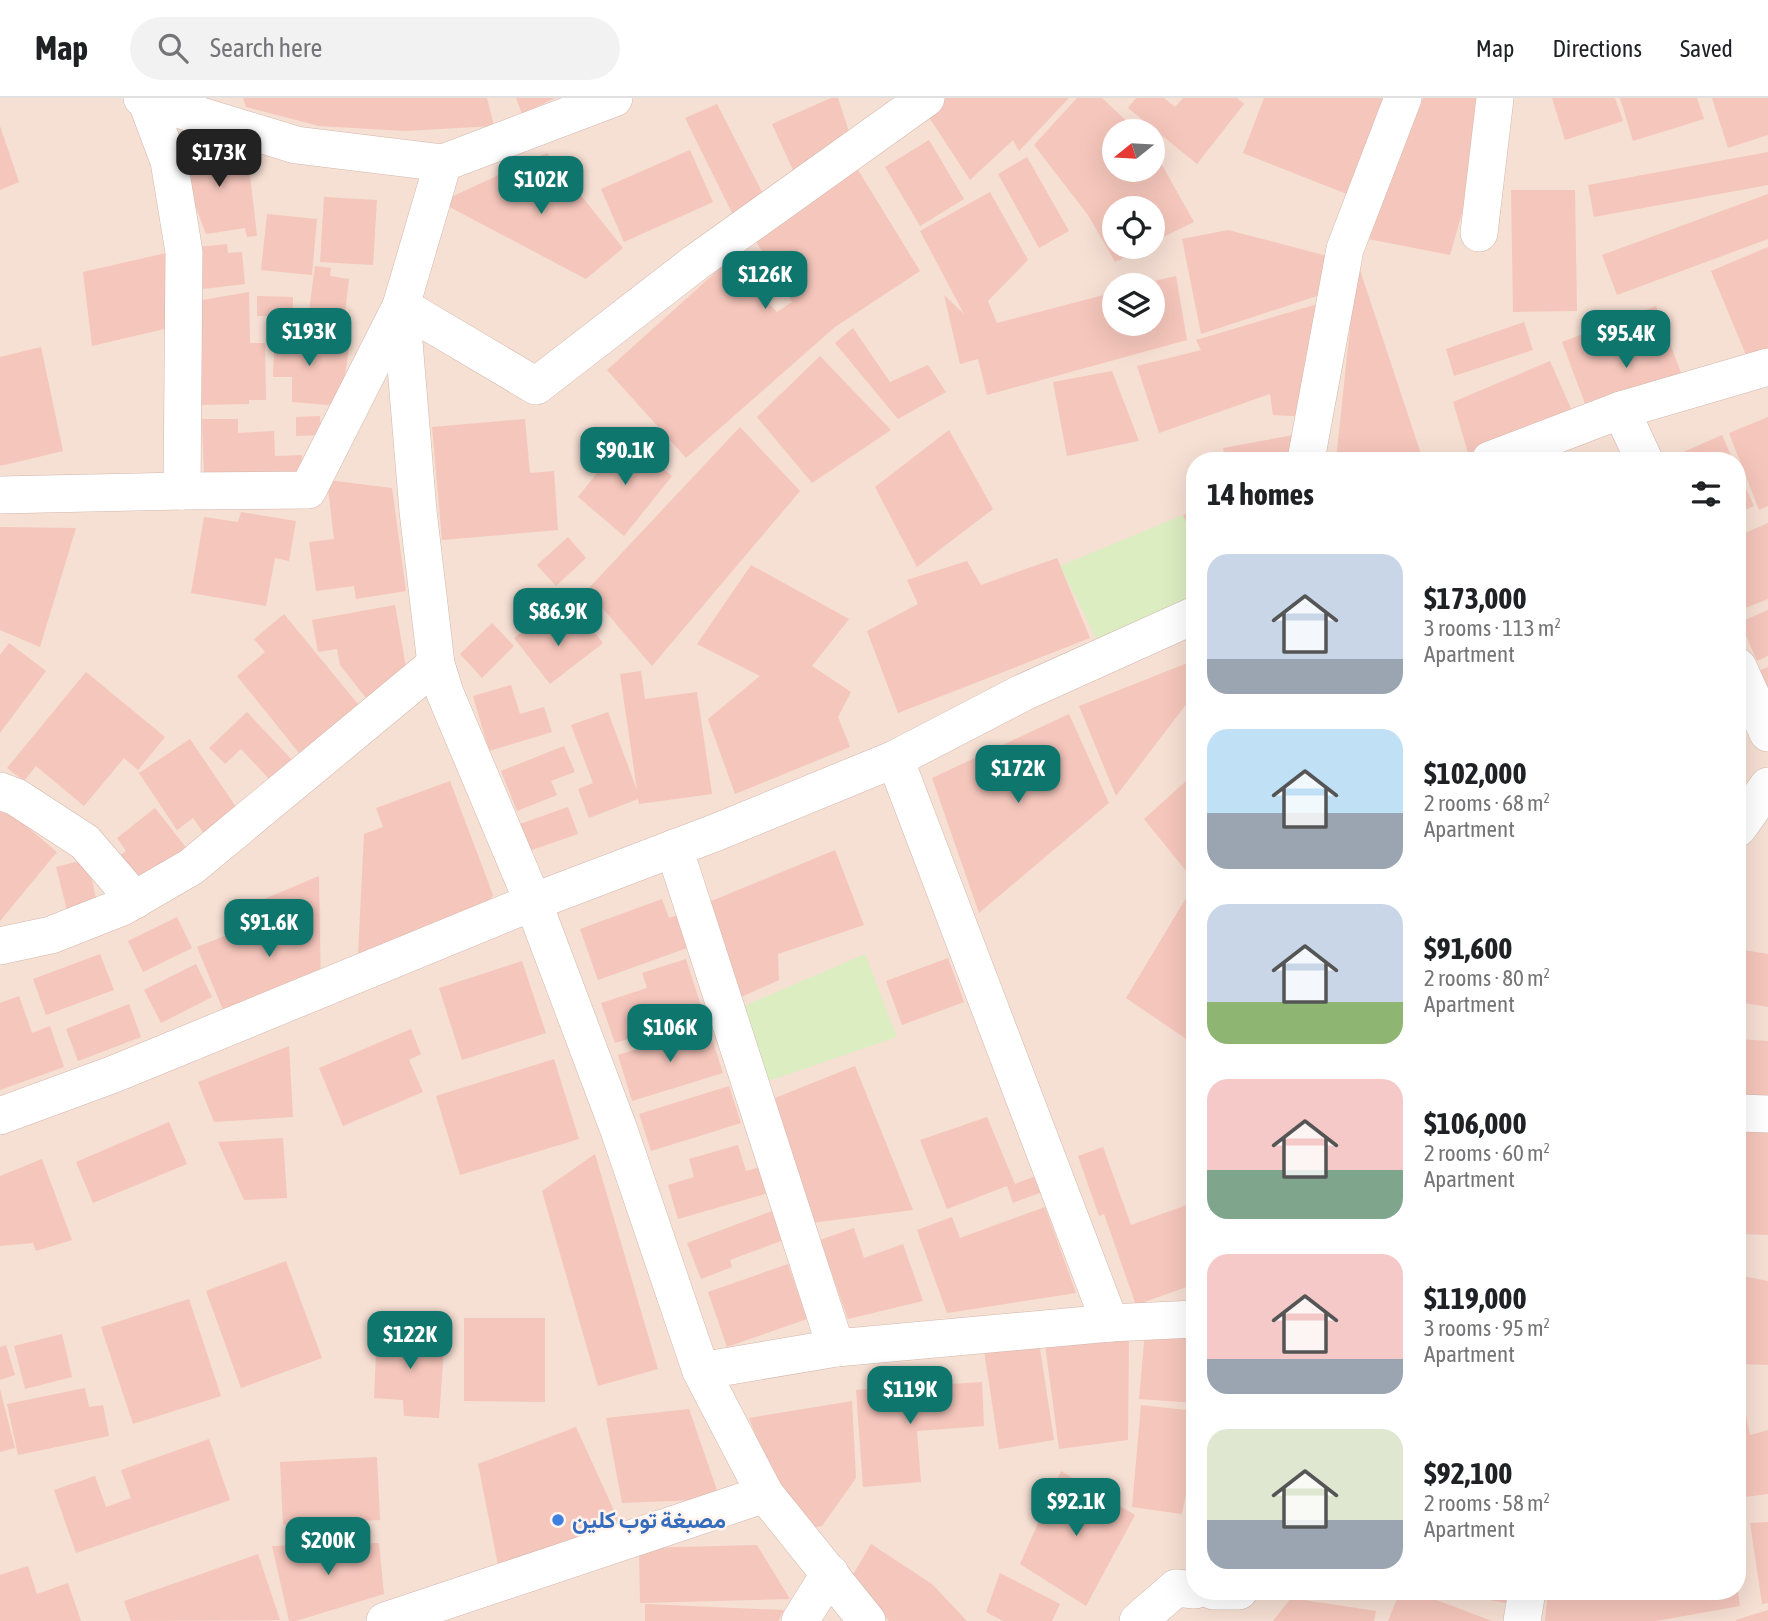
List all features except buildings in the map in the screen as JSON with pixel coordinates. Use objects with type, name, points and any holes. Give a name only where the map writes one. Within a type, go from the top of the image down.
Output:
[{"type":"street","points":[[144,99],[296,145],[443,163],[614,98]]},
{"type":"street","points":[[401,306],[537,386],[695,263],[926,98]]},
{"type":"street","points":[[1307,452],[1345,249],[1402,98]]},
{"type":"street","points":[[1479,233],[1495,98]]},
{"type":"street","points":[[144,99],[169,161],[184,252],[182,491]]},
{"type":"street","points":[[0,495],[308,490],[401,306],[443,163]]},
{"type":"street","points":[[401,306],[418,511],[436,664],[445,693],[533,901],[619,1130],[701,1371],[765,1494],[867,1621]]},
{"type":"street","points":[[1511,452],[1621,410],[1768,367]]},
{"type":"street","points":[[1621,410],[1640,452]]},
{"type":"street","points":[[0,1116],[114,1074],[533,901],[674,848],[895,758],[1022,693],[1186,619]]},
{"type":"street","points":[[0,946],[51,935],[135,900],[191,867],[436,664]]},
{"type":"street","points":[[1746,685],[1768,733]]},
{"type":"street","points":[[895,758],[1110,1323]]},
{"type":"street","points":[[0,791],[16,797],[85,842],[135,900]]},
{"type":"street","points":[[674,848],[836,1348]]},
{"type":"street","points":[[1746,1113],[1768,1114]]},
{"type":"street","points":[[701,1371],[836,1348],[1110,1323],[1186,1319]]},
{"type":"street","points":[[385,1621],[765,1494]]},
{"type":"street","points":[[800,1621],[830,1573]]},
{"type":"street","points":[[1138,1621],[1176,1588],[1186,1589]]},
{"type":"street","points":[[1522,1621],[1526,1600]]},
{"type":"shaded area","points":[[0,98],[1768,98],[1768,1621],[0,1621]]},
{"type":"green space","points":[[1183,515],[1186,522],[1186,614],[1102,650],[1060,566]]},
{"type":"green space","points":[[865,954],[897,1037],[760,1084],[725,1014]]},
{"type":"place","name":"مصبغة توب كلين","points":[[558,1520]]}]
